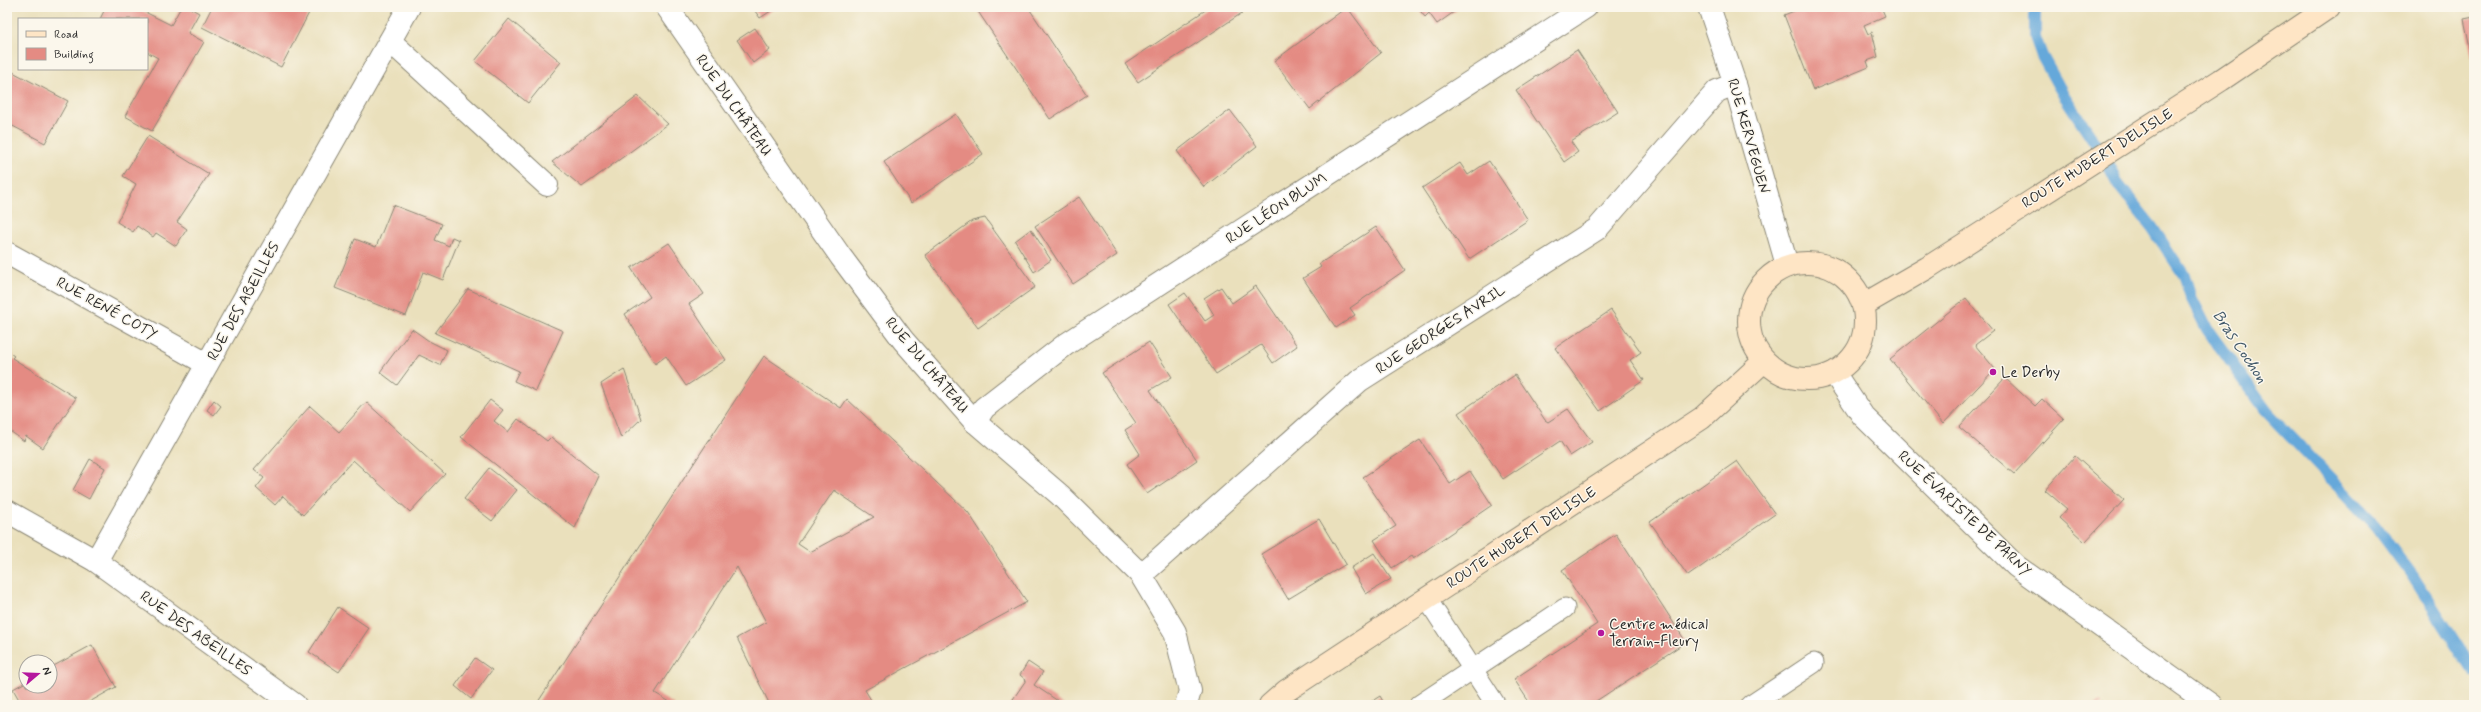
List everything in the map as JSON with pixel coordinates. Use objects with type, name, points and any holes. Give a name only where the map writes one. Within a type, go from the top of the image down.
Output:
[{"type":"main road","name":"ROUTE HUBERT DELISLE","points":[[1863,304],[1927,268],[1999,220],[2221,80],[2329,7]]},
{"type":"main road","points":[[1806,262],[1825,265],[1841,273],[1855,287],[1863,304],[1866,324],[1862,344],[1851,361],[1834,373],[1816,379],[1798,379],[1780,373],[1764,361],[1753,345],[1750,333],[1750,307],[1757,289],[1770,275],[1787,265],[1806,262]]},
{"type":"main road","name":"ROUTE HUBERT DELISLE","points":[[1270,705],[1286,691],[1427,600],[1702,418],[1764,361]]},
{"type":"street","name":"RUE DES ABEILLES","points":[[96,561],[409,7]]},
{"type":"street","name":"RUE DU CHÂTEAU","points":[[667,7],[841,257],[903,340],[975,422],[1060,496],[1141,575],[1175,632],[1190,691],[1186,705]]},
{"type":"street","name":"RUE LÉON BLUM","points":[[975,422],[984,408],[1065,345],[1586,7]]},
{"type":"street","name":"RUE KERVEGUEN","points":[[1709,7],[1735,84],[1787,265]]},
{"type":"street","points":[[390,41],[547,185]]},
{"type":"street","name":"RUE GEORGES AVRIL","points":[[1141,575],[1359,382],[1597,229],[1717,91],[1735,84]]},
{"type":"street","name":"RUE RENÉ COTY","points":[[7,253],[207,364]]},
{"type":"street","name":"RUE ÉVARISTE DE PARNY","points":[[1834,373],[1863,416],[2016,566],[2211,705]]},
{"type":"street","name":"RUE DES ABEILLES","points":[[7,511],[96,561],[295,705]]},
{"type":"lane","points":[[1427,600],[1496,705]]},
{"type":"lane","points":[[1419,705],[1474,670],[1564,608]]},
{"type":"lane","points":[[1751,705],[1814,663]]},
{"type":"building","points":[[106,7],[135,7],[171,25],[181,7],[188,7],[199,13],[188,33],[204,42],[152,131],[125,116],[158,58],[148,53],[148,18],[100,18]]},
{"type":"building","points":[[212,7],[308,7],[311,9],[281,67],[202,27]]},
{"type":"building","points":[[752,7],[777,7],[760,18]]},
{"type":"building","points":[[975,7],[1028,7],[1087,95],[1050,119]]},
{"type":"building","points":[[1210,7],[1238,7],[1242,13],[1138,82],[1125,64]]},
{"type":"building","points":[[1347,7],[1381,53],[1310,109],[1274,61]]},
{"type":"building","points":[[1417,7],[1461,7],[1437,24],[1429,13],[1425,17]]},
{"type":"building","points":[[1804,7],[1881,7],[1885,16],[1864,25],[1868,34],[1872,32],[1878,57],[1867,61],[1869,67],[1813,90],[1784,15]]},
{"type":"building","points":[[2474,17],[2474,63],[2473,63],[2464,19]]},
{"type":"building","points":[[509,19],[561,62],[528,103],[475,61]]},
{"type":"building","points":[[755,28],[770,50],[753,63],[737,40]]},
{"type":"building","points":[[1577,50],[1618,112],[1571,142],[1578,152],[1564,162],[1516,90]]},
{"type":"building","points":[[7,69],[68,101],[45,143],[7,123]]},
{"type":"building","points":[[638,96],[668,124],[582,187],[552,162]]},
{"type":"building","points":[[1230,110],[1257,146],[1204,187],[1177,151]]},
{"type":"building","points":[[956,114],[983,154],[911,203],[884,162]]},
{"type":"building","points":[[148,136],[209,174],[177,222],[187,229],[176,246],[156,233],[153,237],[137,226],[133,232],[117,222],[136,184],[123,176]]},
{"type":"building","points":[[1489,161],[1528,220],[1469,259],[1422,188],[1460,163],[1468,175]]},
{"type":"building","points":[[1079,197],[1117,255],[1073,284],[1035,226]]},
{"type":"building","points":[[393,205],[442,224],[435,240],[449,246],[452,237],[459,240],[443,280],[423,272],[406,316],[335,288],[355,239],[376,247]]},
{"type":"building","points":[[985,218],[1035,287],[978,328],[925,255],[972,221]]},
{"type":"building","points":[[1376,227],[1405,270],[1350,308],[1355,315],[1336,328],[1303,278],[1321,267],[1319,264]]},
{"type":"building","points":[[1031,229],[1051,260],[1034,272],[1015,241]]},
{"type":"building","points":[[669,243],[704,294],[689,304],[726,360],[686,386],[666,356],[655,364],[625,314],[650,297],[631,268]]},
{"type":"building","points":[[1256,286],[1297,346],[1273,363],[1261,345],[1216,374],[1169,304],[1185,293],[1205,321],[1214,315],[1204,298],[1221,287],[1232,303]]},
{"type":"building","points":[[468,289],[563,331],[536,391],[514,381],[519,371],[435,333]]},
{"type":"building","points":[[1966,298],[1993,331],[1975,345],[1995,369],[1943,424],[1890,359]]},
{"type":"building","points":[[1611,310],[1641,352],[1630,360],[1644,380],[1600,411],[1555,348]]},
{"type":"building","points":[[412,329],[429,341],[447,350],[440,365],[419,355],[397,385],[380,372]]},
{"type":"building","points":[[1149,342],[1172,377],[1150,390],[1197,460],[1147,494],[1127,464],[1140,454],[1125,430],[1136,423],[1102,373]]},
{"type":"building","points":[[7,351],[14,356],[12,358],[76,398],[43,448],[26,436],[24,441],[7,429],[9,425],[7,423]]},
{"type":"building","points":[[764,356],[841,408],[847,399],[968,512],[1027,602],[865,690],[874,705],[770,705],[737,638],[766,622],[737,567],[655,693],[675,705],[536,705]],"holes":[[[834,490],[874,517],[810,552],[798,544]]]},
{"type":"building","points":[[624,369],[641,419],[621,438],[601,384]]},
{"type":"building","points":[[1515,375],[1545,420],[1548,422],[1568,409],[1592,442],[1570,456],[1560,441],[1503,479],[1458,413]]},
{"type":"building","points":[[2005,378],[2035,406],[2042,399],[2064,419],[2014,474],[1959,427]]},
{"type":"building","points":[[214,400],[221,406],[214,415],[207,410]]},
{"type":"building","points":[[490,400],[503,410],[494,421],[508,432],[518,419],[547,441],[551,437],[599,476],[575,528],[461,437]]},
{"type":"building","points":[[366,402],[445,474],[410,512],[353,460],[303,515],[283,496],[275,505],[256,488],[264,478],[254,470],[310,406],[339,432]]},
{"type":"building","points":[[1420,440],[1450,484],[1470,471],[1492,505],[1413,559],[1411,556],[1392,568],[1374,540],[1396,526],[1363,477]]},
{"type":"building","points":[[2075,456],[2124,500],[2085,542],[2059,518],[2067,509],[2045,490]]},
{"type":"building","points":[[90,459],[105,468],[89,499],[73,490]]},
{"type":"building","points":[[1737,461],[1775,514],[1688,576],[1650,522]]},
{"type":"building","points":[[489,468],[517,490],[492,521],[464,499]]},
{"type":"building","points":[[1319,519],[1346,564],[1288,599],[1261,554]]},
{"type":"building","points":[[1616,534],[1686,642],[1590,705],[1531,705],[1514,679],[1597,624],[1562,570]]},
{"type":"building","points":[[1374,553],[1391,579],[1366,594],[1351,568]]},
{"type":"building","points":[[338,607],[369,628],[339,672],[309,652]]},
{"type":"building","points":[[92,645],[116,687],[84,705],[22,705],[13,689],[18,686],[18,694],[58,694],[58,664]]},
{"type":"building","points":[[475,658],[492,670],[471,699],[455,686]]},
{"type":"building","points":[[1028,662],[1043,672],[1034,685],[1064,705],[1009,705],[1026,680],[1020,675]]},
{"type":"building","points":[[1380,696],[1385,705],[1366,705]]},
{"type":"building","points":[[2101,701],[2103,705],[2095,705]]},
{"type":"waterway","name":"Bras Cochon","points":[[2035,7],[2035,37],[2042,56],[2063,94],[2102,153],[2117,183],[2152,227],[2184,275],[2191,297],[2207,329],[2268,413],[2375,525],[2412,575],[2474,672]]},
{"type":"place","name":"Le Derby","points":[[1993,372]]},
{"type":"place","name":"Centre médical Terrain-Fleury","points":[[1601,633]]}]
